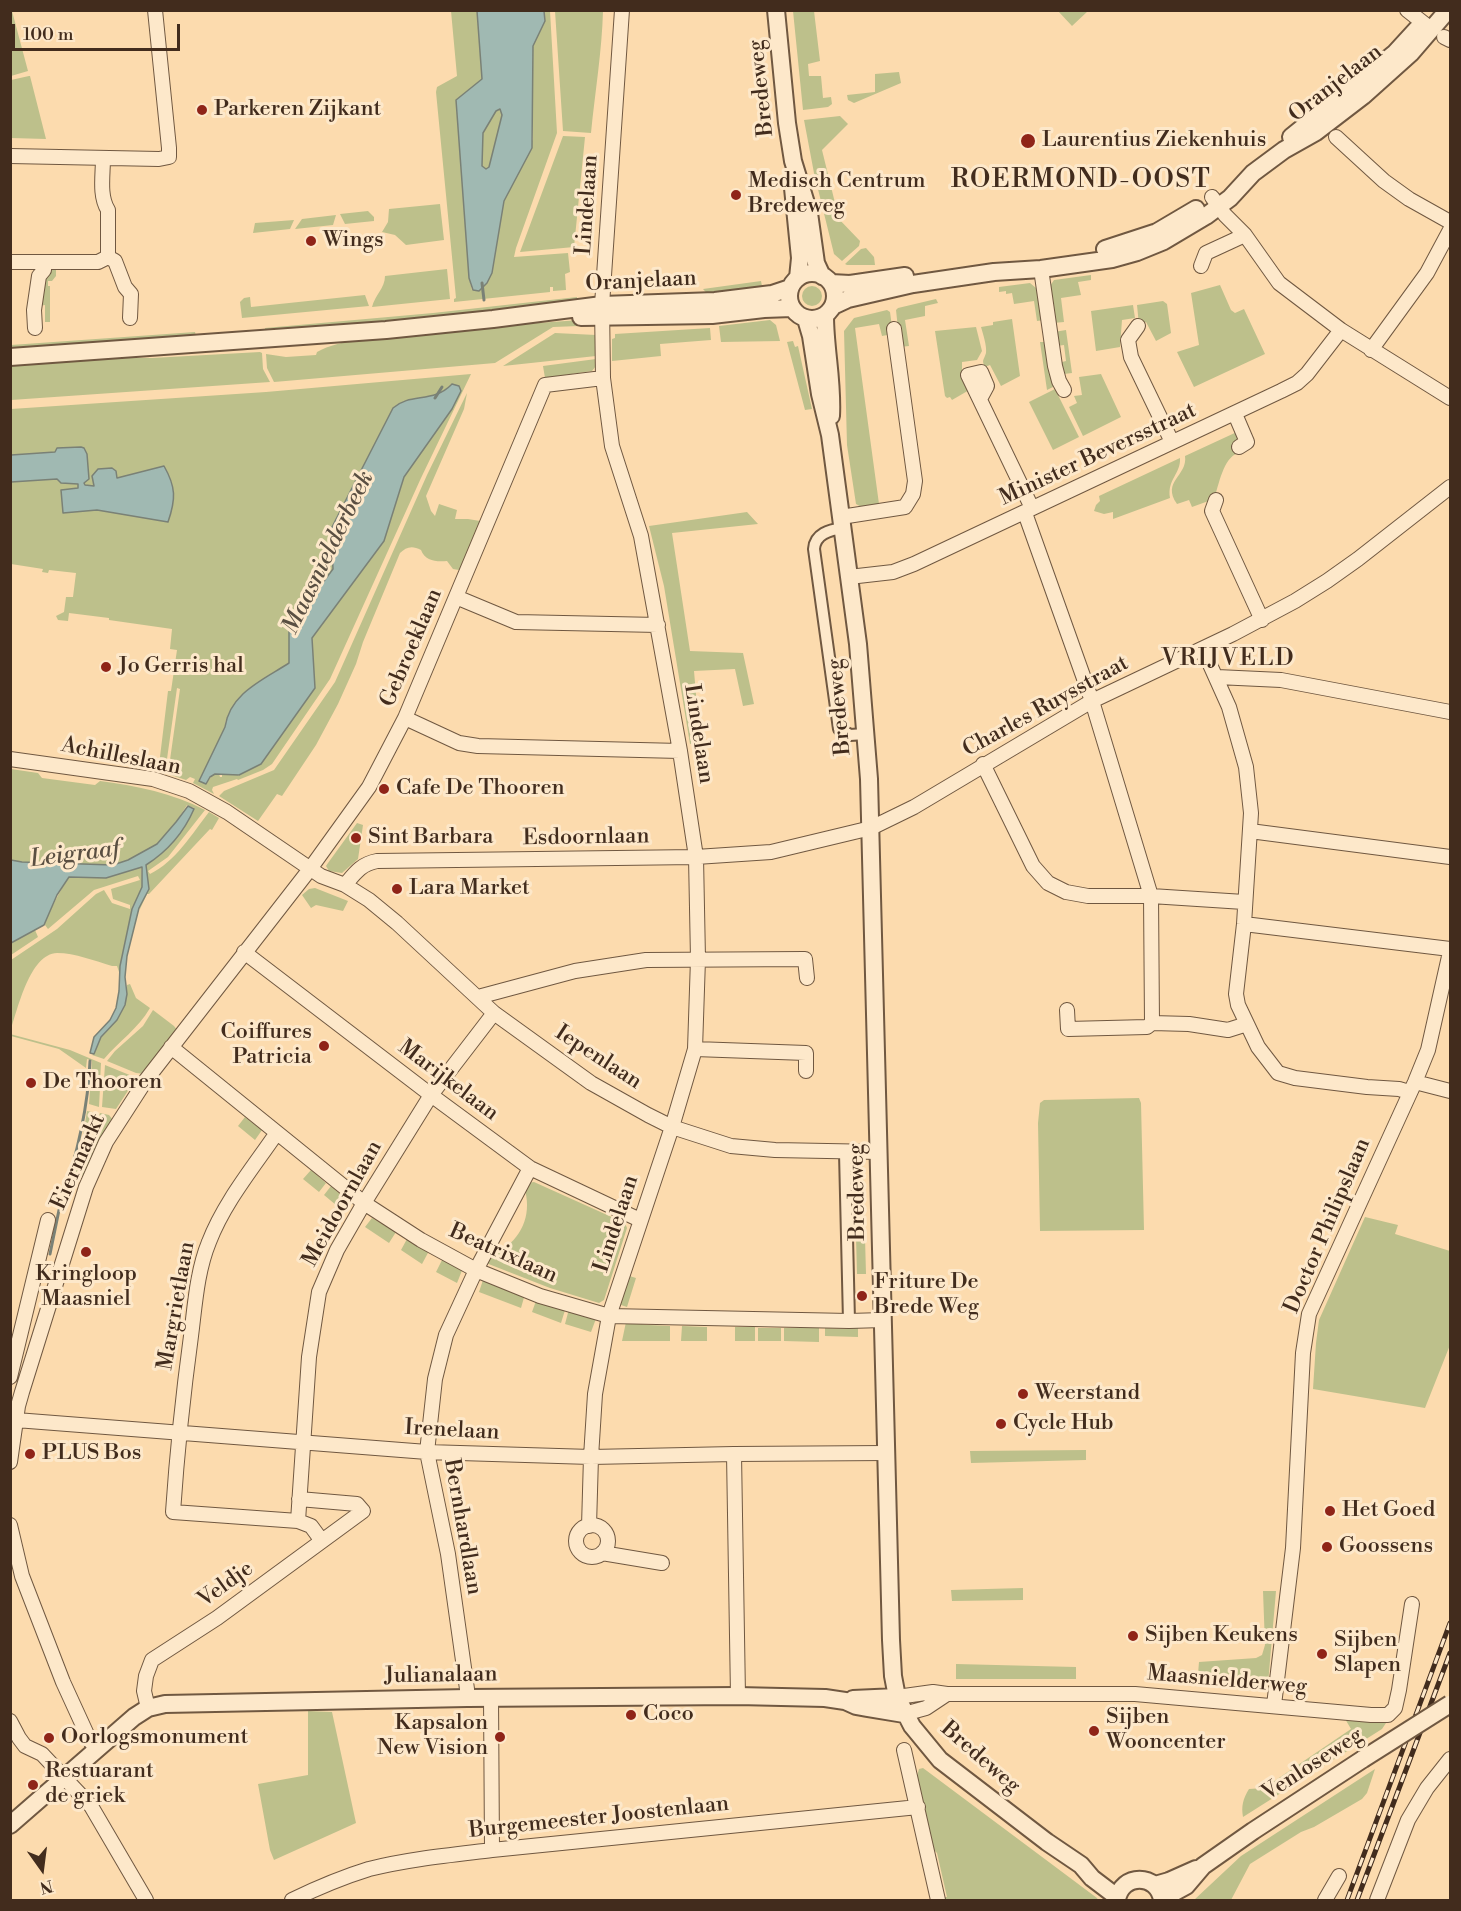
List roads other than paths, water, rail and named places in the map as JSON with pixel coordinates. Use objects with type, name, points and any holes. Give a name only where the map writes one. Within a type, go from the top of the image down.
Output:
[{"type":"street","points":[[10,156],[103,159],[169,157],[170,148],[155,10]]},
{"type":"street","name":"Lindelaan","points":[[589,1526],[596,1394],[609,1316],[672,1127],[695,1049],[698,960],[696,857],[680,751],[641,536],[612,446],[603,378],[603,306],[622,10]]},
{"type":"street","name":"Bredeweg","points":[[776,10],[793,161],[808,213],[816,263],[827,280]]},
{"type":"street","points":[[1407,10],[1437,32]]},
{"type":"street","name":"Oranjelaan","points":[[1434,10],[1437,32]]},
{"type":"street","name":"Oranjelaan","points":[[829,311],[848,299],[913,284],[994,272],[1041,268],[1118,252],[1216,201],[1395,53],[1437,32],[1448,10]]},
{"type":"street","points":[[1336,137],[1383,181],[1450,222]]},
{"type":"street","points":[[103,159],[103,194],[108,210],[108,257]]},
{"type":"street","name":"Bredeweg","points":[[793,161],[793,193],[800,258],[794,283]]},
{"type":"street","points":[[1216,201],[1225,215],[1245,235],[1280,283],[1341,330],[1450,398]]},
{"type":"street","points":[[1371,350],[1427,273],[1450,230]]},
{"type":"street","points":[[1201,266],[1206,253],[1245,235]]},
{"type":"street","name":"Oranjelaan","points":[[827,280],[840,285],[861,283],[1101,250],[1118,252]]},
{"type":"street","points":[[10,262],[98,262],[108,257]]},
{"type":"street","points":[[108,257],[115,261],[125,287],[131,294],[130,318]]},
{"type":"street","points":[[35,328],[34,310],[39,276],[44,270],[44,262]]},
{"type":"street","points":[[1041,268],[1055,366],[1064,390]]},
{"type":"street","points":[[810,273],[827,280],[835,294],[829,311],[815,319],[800,316],[789,301],[794,283],[810,273]]},
{"type":"street","name":"Oranjelaan","points":[[10,357],[386,330],[493,320],[603,306],[715,301],[772,294],[794,283]]},
{"type":"street","name":"Oranjelaan","points":[[603,306],[712,315],[792,308]]},
{"type":"street","name":"Bredeweg","points":[[829,311],[825,334],[832,396],[830,435]]},
{"type":"street","name":"Bredeweg","points":[[806,319],[830,435],[858,644],[866,734],[871,828],[891,1640],[897,1697],[912,1726],[940,1760],[1047,1842],[1081,1865],[1099,1870],[1120,1894]]},
{"type":"street","points":[[1138,326],[1128,340],[1131,357],[1172,441]]},
{"type":"street","points":[[866,734],[850,735],[839,729],[814,542],[818,537],[836,529],[842,523],[905,507],[913,494],[915,480],[894,329]]},
{"type":"street","name":"Minister Beversstraat","points":[[849,577],[893,572],[914,564],[1297,383],[1307,374],[1341,330]]},
{"type":"street","name":"Gebroeklaan","points":[[244,952],[310,869],[369,787],[405,718],[545,385],[603,378]]},
{"type":"street","points":[[980,399],[1029,510],[1092,701],[1151,896],[1152,1023]]},
{"type":"street","points":[[1235,414],[1248,442],[1239,447]]},
{"type":"street","name":"Charles Ruysstraat","points":[[696,857],[771,852],[871,828],[914,807],[1092,701],[1262,620],[1327,581],[1450,487]]},
{"type":"street","points":[[1216,500],[1212,511],[1262,620]]},
{"type":"street","points":[[456,597],[516,622],[658,625]]},
{"type":"street","points":[[1203,649],[1230,707],[1246,767],[1251,813],[1244,924],[1236,994],[1238,1005],[1258,1047],[1278,1073],[1295,1078],[1367,1087],[1399,1089],[1412,1087],[1450,1091]]},
{"type":"street","points":[[1217,677],[1281,680],[1450,712]]},
{"type":"street","points":[[405,718],[459,743],[478,746],[680,751]]},
{"type":"street","name":"Achilleslaan","points":[[10,759],[153,779],[189,791],[227,812],[310,869]]},
{"type":"street","points":[[983,764],[1033,866],[1048,883],[1066,892],[1088,896],[1151,896],[1244,902]]},
{"type":"street","points":[[1250,831],[1450,857]]},
{"type":"street","name":"Esdoornlaan","points":[[345,885],[359,868],[377,861],[696,857]]},
{"type":"street","points":[[310,869],[345,885]]},
{"type":"street","name":"Iepenlaan","points":[[345,885],[379,908],[494,1013],[591,1083],[672,1127],[731,1146],[845,1153],[879,1152]]},
{"type":"street","points":[[1244,924],[1450,950]]},
{"type":"street","name":"Doctor Philipslaan","points":[[1274,1706],[1293,1548],[1303,1353],[1309,1314],[1428,1050],[1450,950]]},
{"type":"street","name":"Eiermarkt","points":[[10,1462],[16,1390],[56,1283],[86,1187],[106,1142],[131,1102],[244,952]]},
{"type":"street","name":"Marijkelaan","points":[[244,952],[530,1168],[640,1220]]},
{"type":"street","points":[[478,997],[575,970],[646,960],[805,959],[807,978]]},
{"type":"street","points":[[1067,1010],[1068,1029],[1147,1027],[1152,1023],[1189,1024],[1228,1030],[1247,1024]]},
{"type":"street","name":"Meidoornlaan","points":[[298,1521],[309,1357],[319,1292],[337,1250],[431,1095],[494,1013]]},
{"type":"street","name":"Beatrixlaan","points":[[171,1047],[364,1203],[421,1240],[476,1270],[540,1296],[609,1316],[883,1320]]},
{"type":"street","points":[[695,1049],[806,1053],[806,1071]]},
{"type":"street","name":"Margrietlaan","points":[[276,1134],[224,1210],[203,1258],[195,1301],[178,1432],[173,1512],[298,1521]]},
{"type":"street","points":[[845,1153],[849,1321]]},
{"type":"street","name":"Bernhardlaan","points":[[467,1698],[448,1554],[427,1452],[435,1379],[446,1335],[476,1270],[530,1168]]},
{"type":"street","name":"Eiermarkt","points":[[10,1377],[48,1220]]},
{"type":"street","points":[[35,1277],[56,1283]]},
{"type":"street","name":"Irenelaan","points":[[14,1427],[178,1432],[427,1452],[591,1457],[887,1454]]},
{"type":"street","points":[[734,1454],[738,1696]]},
{"type":"street","name":"Veldje","points":[[148,1708],[144,1691],[146,1676],[152,1660],[217,1618],[363,1511],[357,1504],[299,1499]]},
{"type":"street","points":[[298,1521],[311,1526],[322,1541]]},
{"type":"street","points":[[10,1525],[22,1576],[63,1682],[90,1741],[98,1749]]},
{"type":"street","points":[[589,1526],[600,1528],[607,1537],[607,1546],[597,1556],[589,1557],[583,1554],[576,1544],[578,1534],[589,1526]]},
{"type":"street","points":[[602,1553],[662,1563]]},
{"type":"street","name":"Maasnielderweg","points":[[897,1697],[933,1692],[947,1694],[1135,1694],[1388,1715],[1395,1708],[1399,1690],[1412,1604]]},
{"type":"street","points":[[904,1714],[926,1708],[947,1694]]},
{"type":"street","name":"Julianalaan","points":[[10,1825],[134,1716],[148,1708],[165,1704],[490,1697],[738,1696],[825,1698],[904,1714]]},
{"type":"street","points":[[490,1697],[492,1850]]},
{"type":"street","name":"Julianalaan","points":[[845,1701],[857,1698],[897,1697]]},
{"type":"street","name":"Venloseweg","points":[[1160,1895],[1169,1881],[1203,1866],[1253,1831],[1450,1704]]},
{"type":"street","points":[[10,1721],[25,1746],[42,1754],[91,1806],[146,1900]]},
{"type":"street","name":"Bredeweg","points":[[904,1750],[938,1900]]},
{"type":"street","points":[[1377,1900],[1408,1820],[1427,1788],[1450,1759]]},
{"type":"street","name":"Burgemeester Joostenlaan","points":[[292,1900],[369,1869],[425,1858],[918,1807]]},
{"type":"street","points":[[1324,1900],[1339,1876]]},
{"type":"street","points":[[1120,1894],[1133,1880],[1141,1879],[1160,1895]]},
{"type":"water","points":[[477,11],[544,11],[545,21],[533,46],[532,148],[504,201],[492,273],[487,283],[479,291],[473,290],[469,278],[456,100],[482,79]],"holes":[[[500,109],[502,115],[489,167],[486,169],[482,166],[483,133],[496,111]]]},
{"type":"water","points":[[452,384],[459,386],[461,391],[452,409],[404,477],[384,541],[312,638],[315,688],[261,764],[239,775],[215,774],[206,784],[199,781],[233,705],[249,689],[289,663],[289,628],[333,569],[331,529],[393,408],[407,400],[437,394]]},
{"type":"water","points":[[81,447],[87,454],[89,479],[84,483],[85,485],[94,486],[92,476],[98,469],[112,468],[116,471],[117,478],[164,466],[174,493],[168,522],[97,510],[63,513],[61,490],[78,488],[78,484],[61,483],[57,479],[11,482],[11,455],[55,452],[57,448]]},
{"type":"water","points":[[188,806],[194,809],[180,833],[161,854],[146,865],[149,889],[139,908],[127,956],[125,1005],[117,1020],[101,1037],[94,1054],[90,1053],[94,1037],[110,1020],[116,1008],[120,966],[132,909],[142,887],[142,867],[106,878],[69,877],[57,895],[44,925],[11,943],[11,860],[113,865],[128,860],[157,844]]},
{"type":"waterway","name":"Maasnielderbeek","points":[[482,283],[484,300]]},
{"type":"waterway","name":"Maasnielderbeek","points":[[435,398],[442,387]]},
{"type":"waterway","name":"Maasnielderbeek","points":[[60,1206],[80,1135],[87,1098],[90,1061]]},
{"type":"waterway","name":"Maasnielderbeek","points":[[50,1254],[59,1210]]},
{"type":"railway","points":[[1347,1900],[1450,1623]]},
{"type":"railway","points":[[1357,1900],[1450,1653]]},
{"type":"place","name":"Parkeren Zijkant","points":[[202,110]]},
{"type":"place","name":"Laurentius Ziekenhuis","points":[[1028,141]]},
{"type":"place","name":"Medisch Centrum Bredeweg","points":[[736,195]]},
{"type":"place","name":"Wings","points":[[311,241]]},
{"type":"place","name":"Jo Gerris hal","points":[[106,667]]},
{"type":"place","name":"Cafe De Thooren","points":[[384,789]]},
{"type":"place","name":"Sint Barbara","points":[[356,838]]},
{"type":"place","name":"Lara Market","points":[[397,889]]},
{"type":"place","name":"Coiffures Patricia","points":[[324,1046]]},
{"type":"place","name":"De Thooren","points":[[31,1083]]},
{"type":"place","name":"Kringloop Maasniel","points":[[86,1252]]},
{"type":"place","name":"Friture De Brede Weg","points":[[862,1296]]},
{"type":"place","name":"Weerstand","points":[[1023,1394]]},
{"type":"place","name":"Cycle Hub","points":[[1001,1424]]},
{"type":"place","name":"PLUS Bos","points":[[30,1454]]},
{"type":"place","name":"Het Goed","points":[[1330,1511]]},
{"type":"place","name":"Goossens","points":[[1327,1547]]},
{"type":"place","name":"Sijben Keukens","points":[[1133,1636]]},
{"type":"place","name":"Sijben Slapen","points":[[1322,1654]]},
{"type":"place","name":"Coco","points":[[631,1715]]},
{"type":"place","name":"Sijben Wooncenter","points":[[1094,1731]]},
{"type":"place","name":"Kapsalon New Vision","points":[[500,1737]]},
{"type":"place","name":"Oorlogsmonument","points":[[49,1738]]},
{"type":"place","name":"Restuarant de griek","points":[[33,1785]]},
{"type":"district","name":"ROERMOND-OOST","points":[[1081,181]]},
{"type":"district","name":"VRIJVELD","points":[[1228,659]]},
{"type":"water label","name":"Leigraaf","points":[[75,855]]}]
